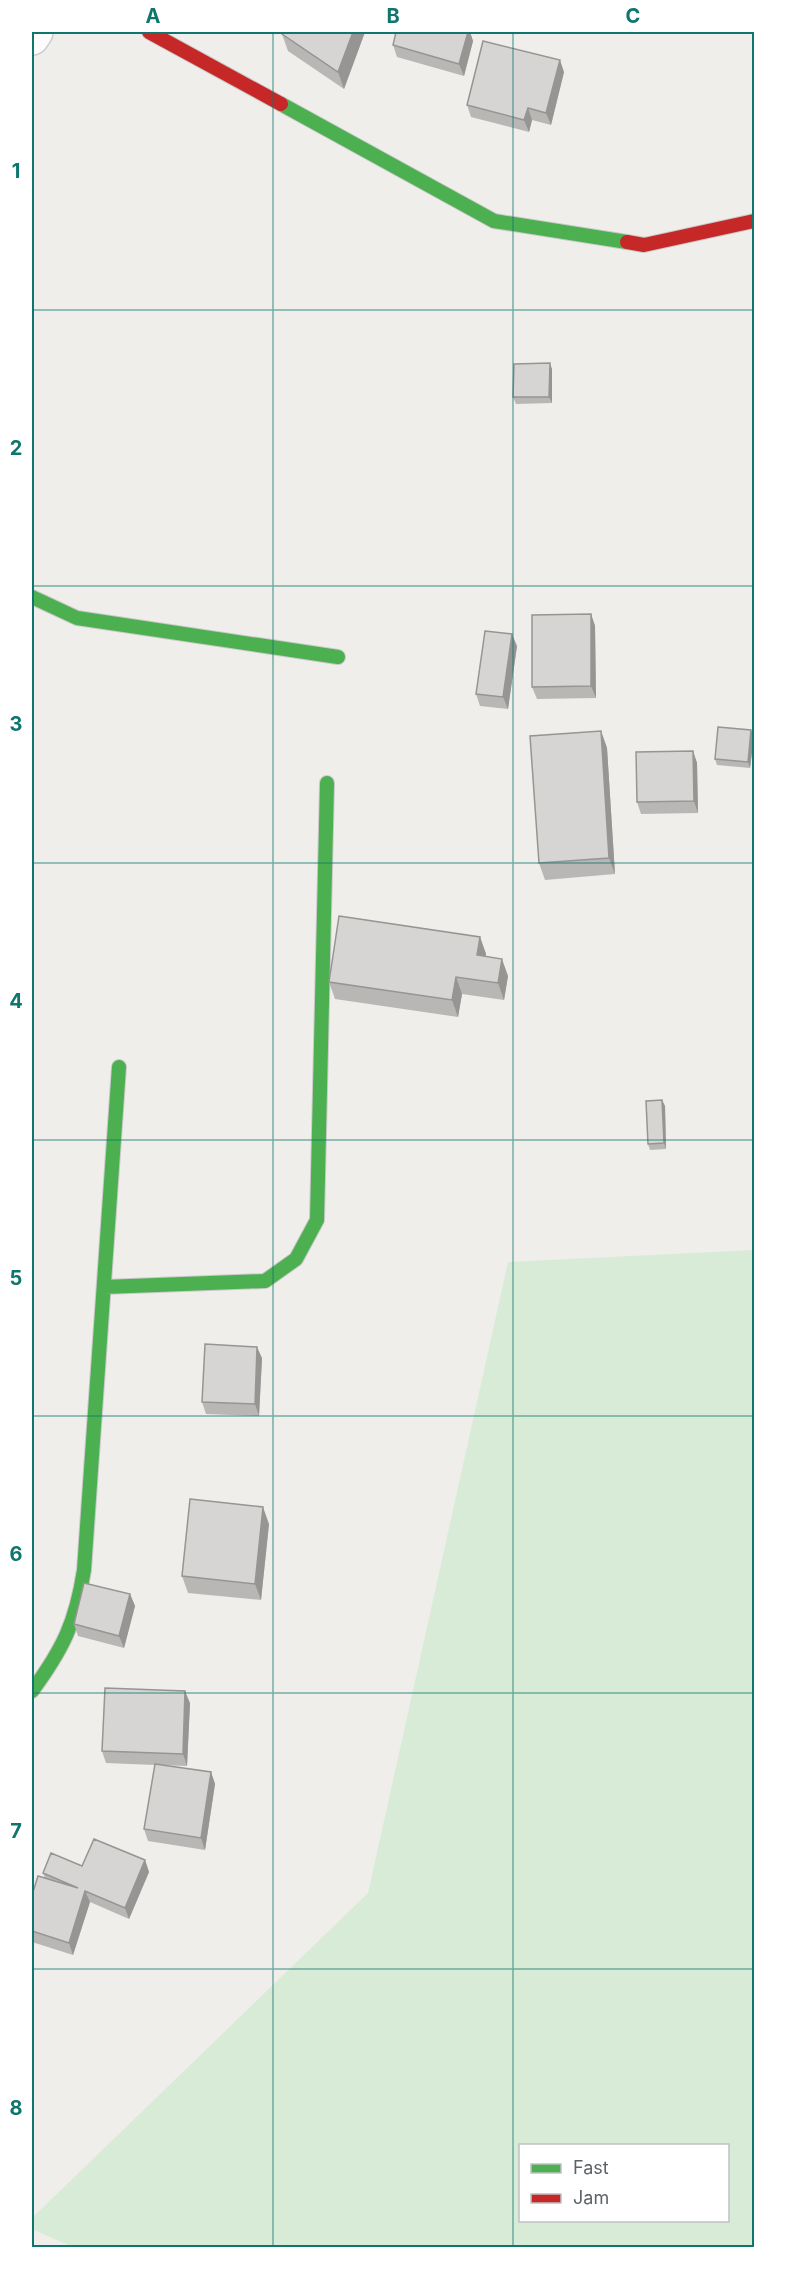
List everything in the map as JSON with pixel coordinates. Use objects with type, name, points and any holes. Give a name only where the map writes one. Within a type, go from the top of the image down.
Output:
[{"type":"street","points":[[32,38],[36,32]]},
{"type":"street","points":[[149,32],[494,221],[644,245],[754,221]]},
{"type":"street","points":[[32,597],[76,618],[338,657]]},
{"type":"street","points":[[104,1287],[265,1281],[296,1259],[317,1220],[327,783]]},
{"type":"street","points":[[32,1691],[57,1656],[70,1632],[80,1605],[119,1067]]},
{"type":"green space","points":[[754,1250],[754,2247],[75,2248],[32,2229],[32,2218],[368,1893],[508,1262]]},
{"type":"building","points":[[283,32],[353,32],[338,72],[282,34]]},
{"type":"building","points":[[396,32],[468,32],[459,64],[393,45]]},
{"type":"building","points":[[483,41],[560,60],[546,113],[528,108],[524,120],[467,105]]},
{"type":"building","points":[[550,363],[549,397],[513,397],[514,364]]},
{"type":"building","points":[[591,614],[591,686],[532,687],[532,615]]},
{"type":"building","points":[[485,631],[512,634],[503,697],[476,694]]},
{"type":"building","points":[[718,727],[751,730],[748,762],[715,759]]},
{"type":"building","points":[[601,731],[609,858],[539,863],[530,736]]},
{"type":"building","points":[[693,751],[694,801],[637,802],[636,752]]},
{"type":"building","points":[[339,916],[480,937],[477,955],[502,959],[498,983],[456,977],[452,1000],[329,982]]},
{"type":"building","points":[[662,1100],[664,1143],[648,1144],[646,1101]]},
{"type":"building","points":[[205,1344],[257,1347],[255,1404],[202,1402]]},
{"type":"building","points":[[190,1499],[263,1507],[255,1584],[182,1576]]},
{"type":"building","points":[[84,1583],[130,1594],[119,1636],[74,1624]]},
{"type":"building","points":[[105,1688],[185,1691],[183,1754],[102,1751]]},
{"type":"building","points":[[155,1764],[211,1772],[201,1838],[144,1829]]},
{"type":"building","points":[[94,1839],[145,1860],[125,1908],[85,1891],[69,1943],[32,1931],[32,1895],[38,1876],[78,1888],[43,1873],[51,1853],[82,1866]]},
{"type":"traffic: fast","points":[[281,104],[494,221],[627,242]]},
{"type":"traffic: fast","points":[[32,597],[77,618],[338,657]]},
{"type":"traffic: fast","points":[[104,1287],[265,1281],[296,1259],[317,1220],[327,783]]},
{"type":"traffic: fast","points":[[32,1691],[52,1662],[67,1634],[77,1605],[84,1570],[119,1067]]},
{"type":"traffic: jam","points":[[149,32],[281,104]]},
{"type":"traffic: jam","points":[[627,242],[644,245],[754,221]]}]
